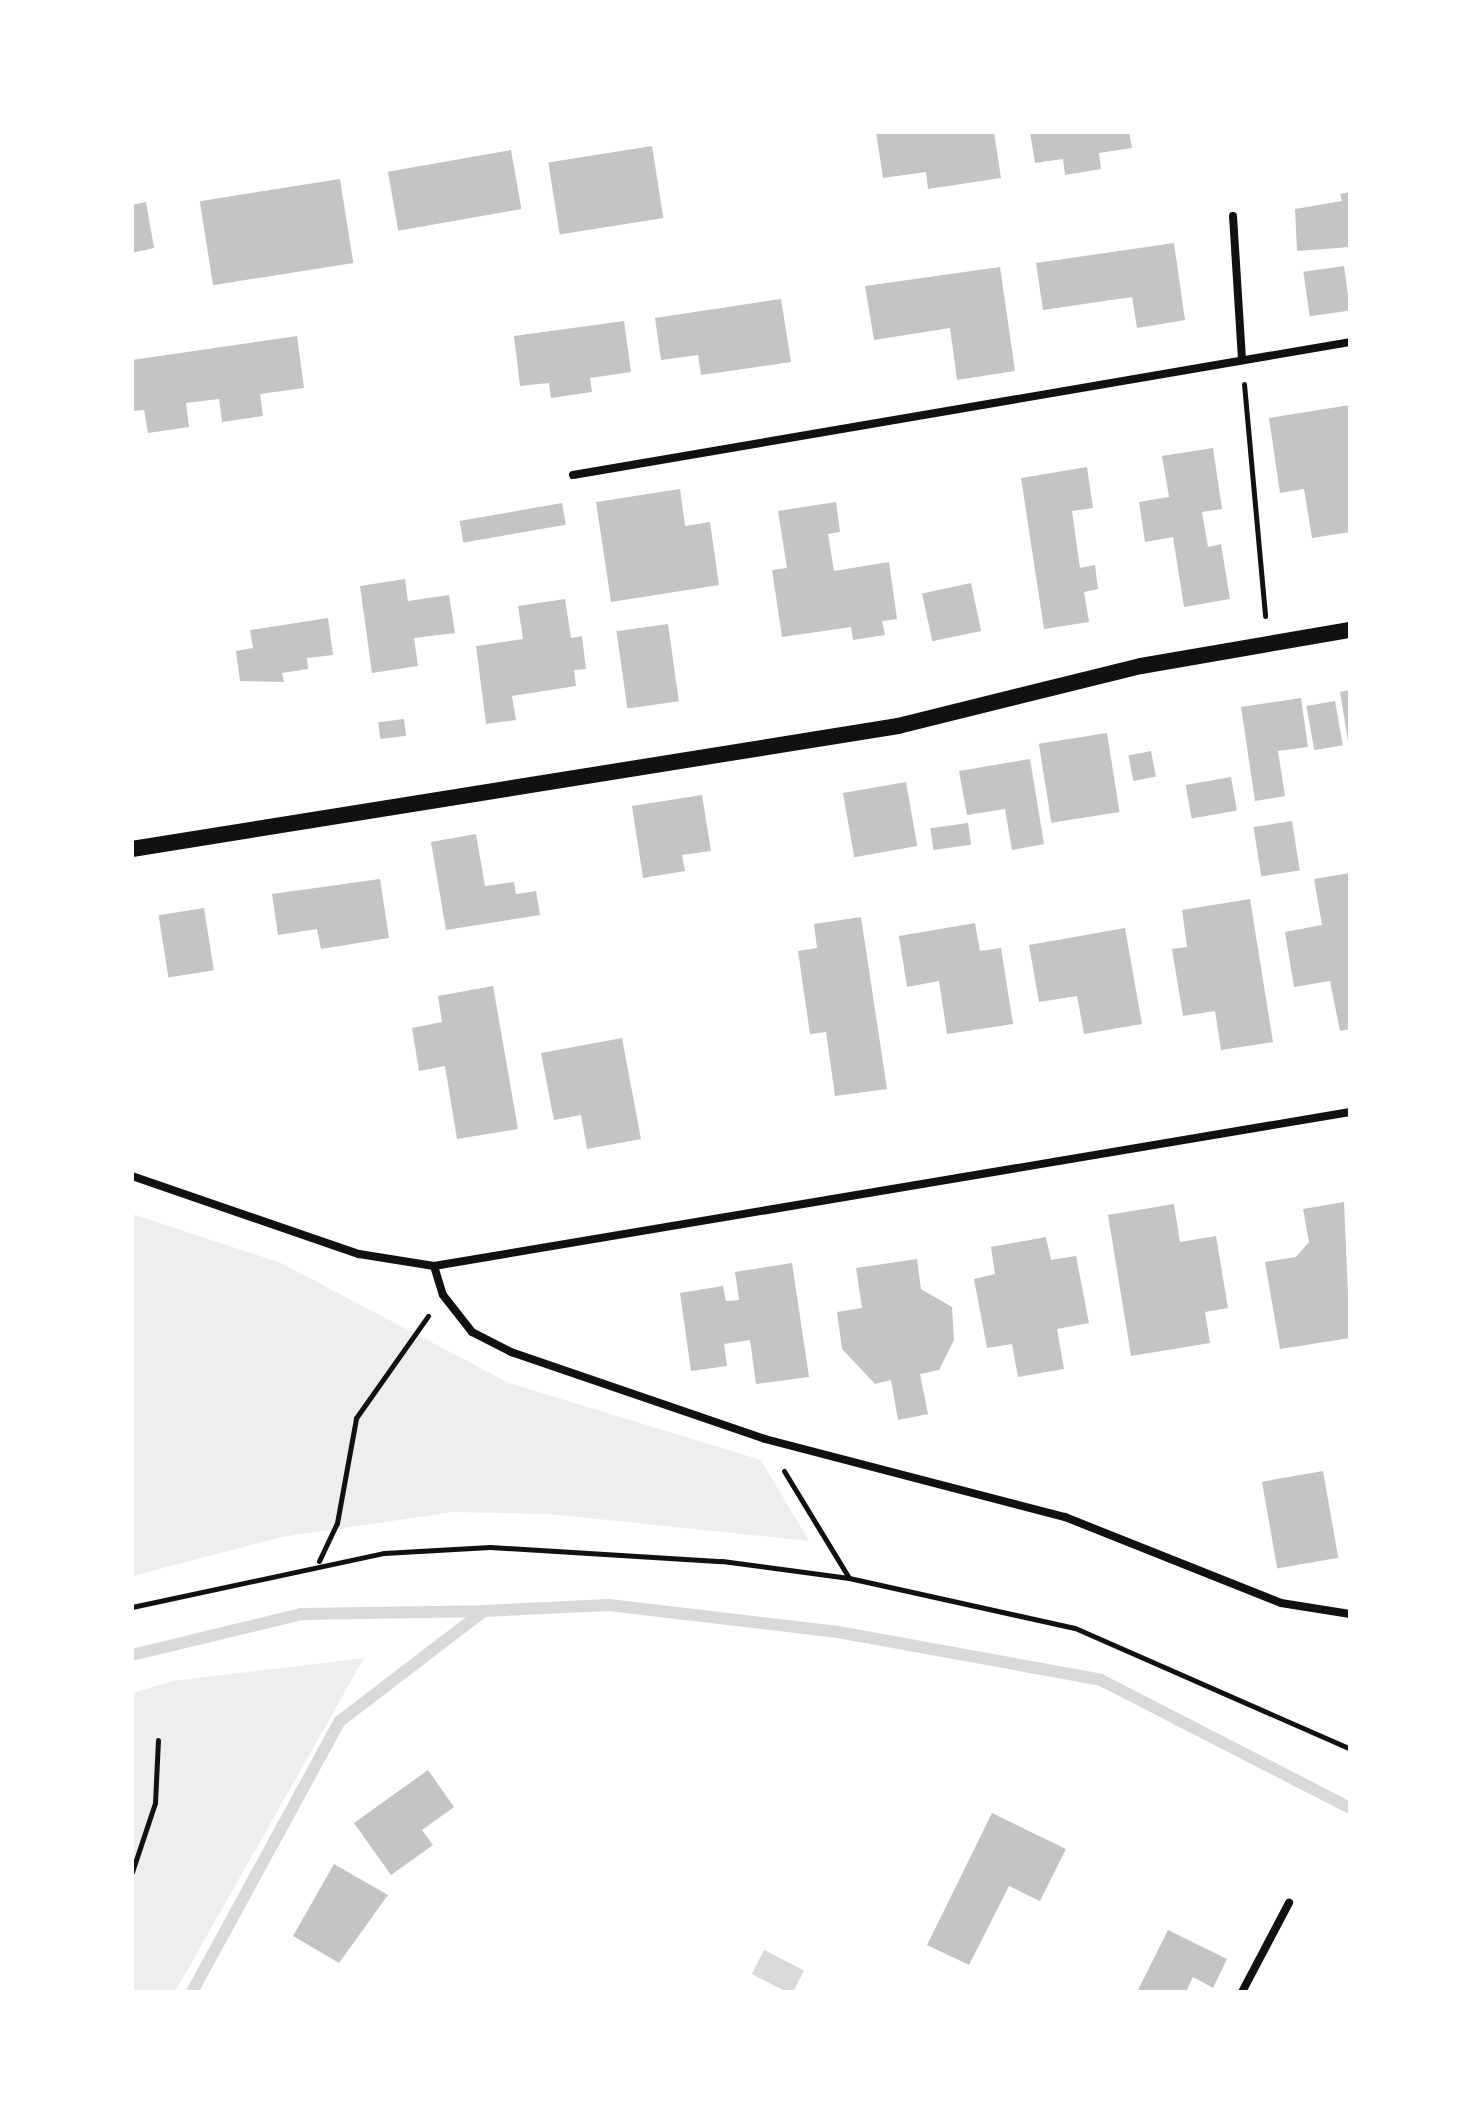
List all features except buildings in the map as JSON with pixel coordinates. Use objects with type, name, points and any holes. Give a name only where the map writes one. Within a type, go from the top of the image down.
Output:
[{"type":"main road","points":[[132,849],[898,726],[1270,643],[1350,630]]},
{"type":"street","points":[[1233,216],[1242,359]]},
{"type":"street","points":[[573,475],[1350,342]]},
{"type":"street","points":[[132,1176],[359,1254],[434,1266],[1350,1112]]},
{"type":"street","points":[[434,1266],[443,1295],[472,1332],[511,1352],[765,1439],[1065,1517],[1281,1603],[1350,1614]]},
{"type":"street","points":[[1242,1992],[1289,1903]]},
{"type":"path","points":[[1242,359],[1270,643]]},
{"type":"path","points":[[319,1562],[337,1523],[356,1418],[443,1295]]},
{"type":"path","points":[[765,1439],[849,1578]]},
{"type":"path","points":[[132,1607],[319,1562],[490,1547],[722,1561],[849,1578],[1075,1628],[1350,1749]]},
{"type":"path","points":[[132,1872],[155,1803],[158,1740]]},
{"type":"shaded area","points":[[132,1214],[281,1263],[509,1383],[761,1460],[809,1541],[550,1514],[453,1512],[282,1537],[132,1576]]},
{"type":"shaded area","points":[[364,1658],[175,1992],[132,1992],[132,1693],[173,1681]]},
{"type":"shaded area","points":[[764,1950],[804,1970],[793,1992],[787,1992],[752,1974]]},
{"type":"waterway","points":[[192,1992],[340,1721],[484,1611],[609,1605],[838,1632],[1101,1680],[1350,1808]]},
{"type":"waterway","points":[[132,1655],[301,1614],[484,1611]]}]
